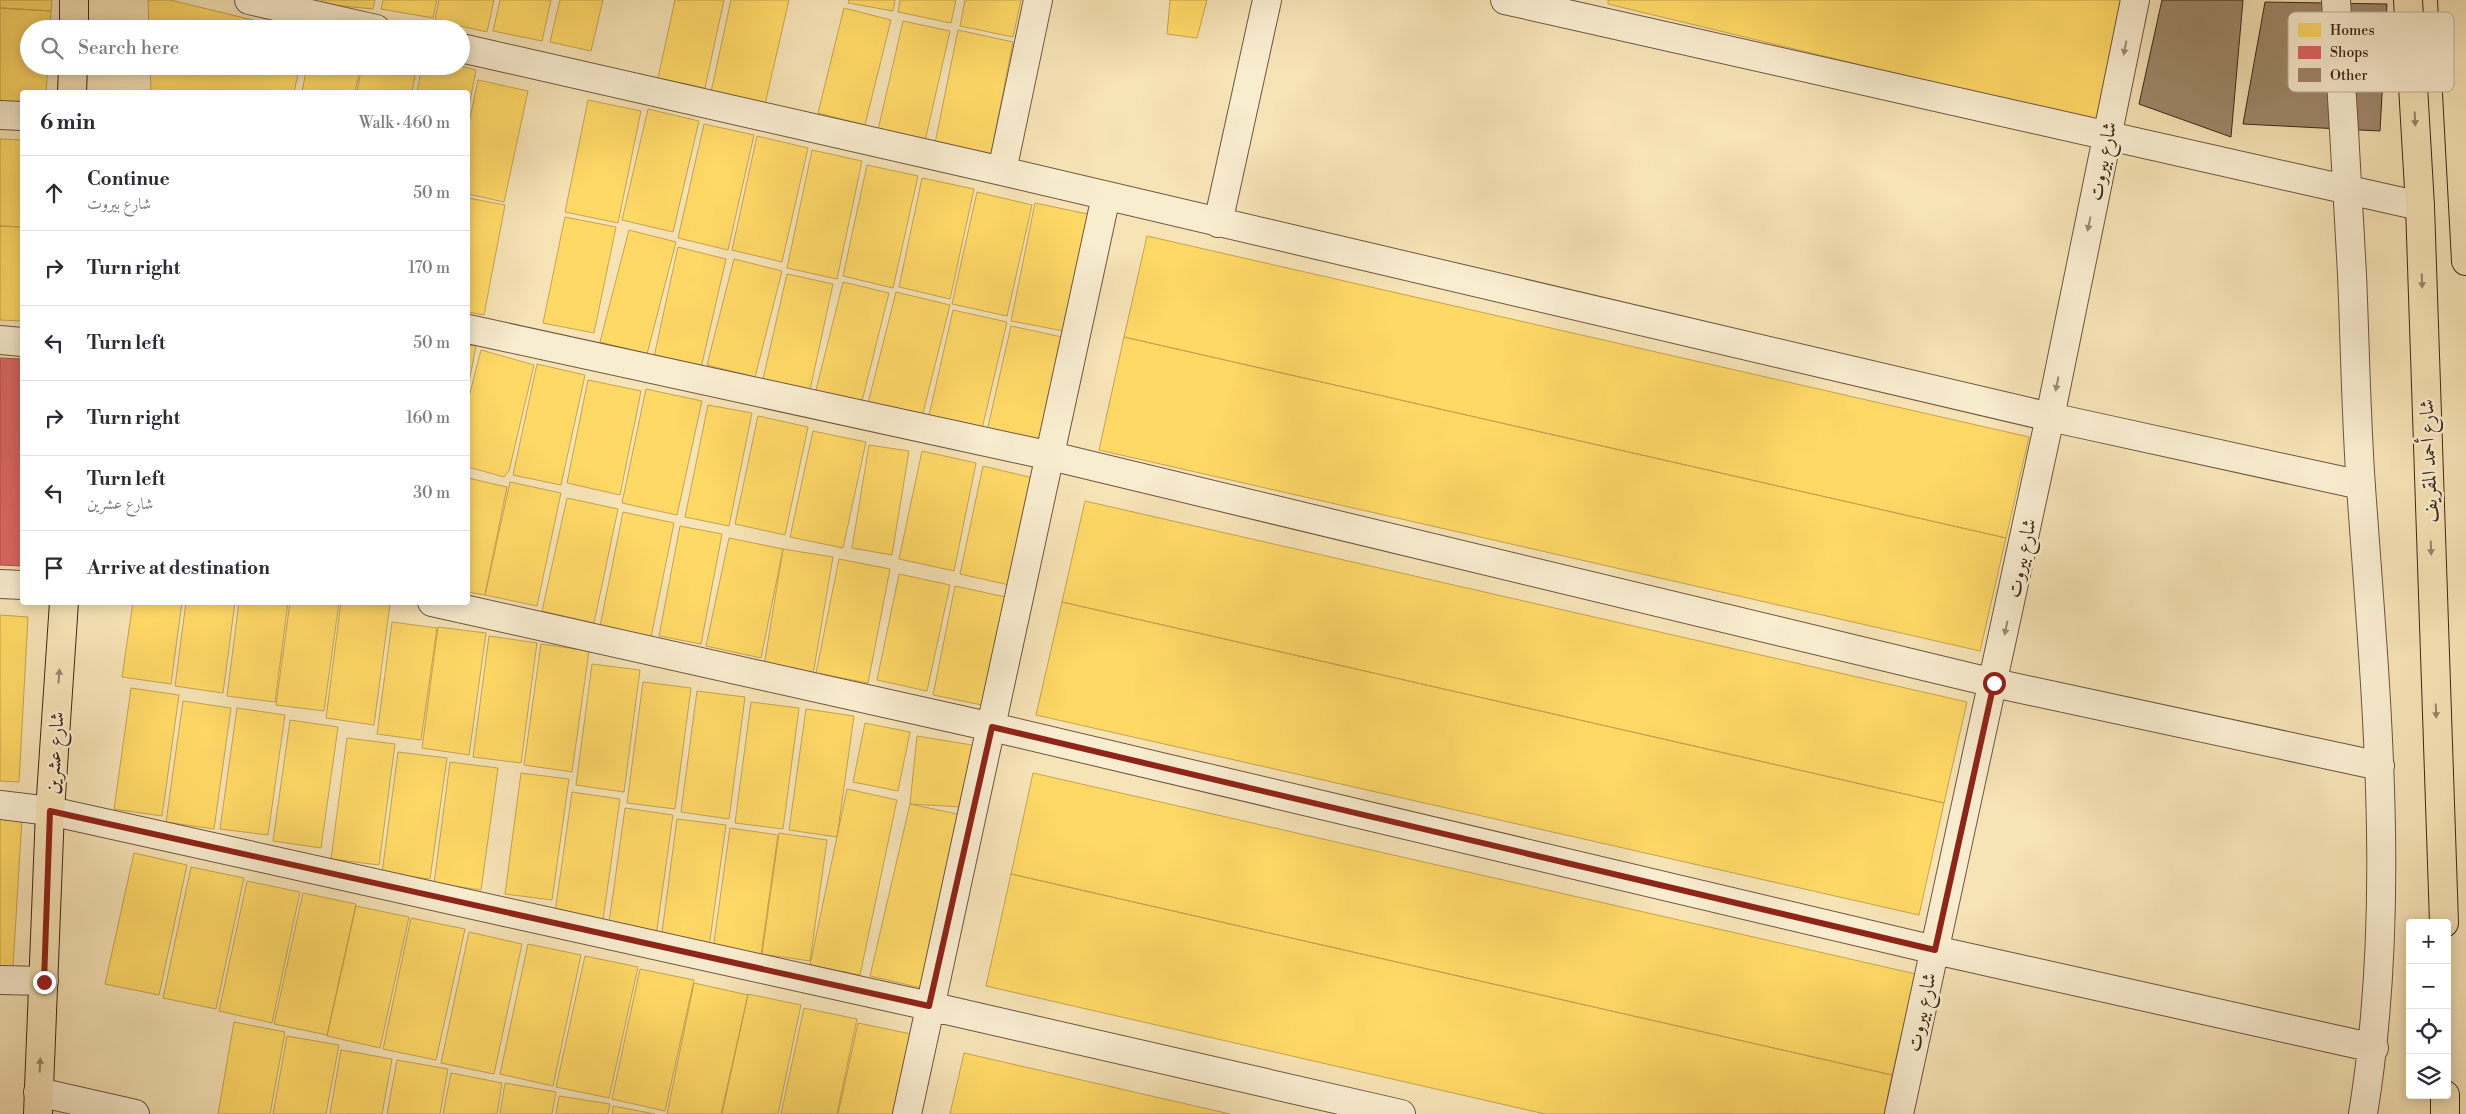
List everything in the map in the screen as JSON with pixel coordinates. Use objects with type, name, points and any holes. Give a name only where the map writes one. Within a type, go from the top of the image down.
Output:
[{"type":"main road","points":[[74,0],[74,20]]},
{"type":"main road","points":[[2454,37],[2466,261]]},
{"type":"main road","points":[[72,75],[72,90]]},
{"type":"main road","name":"شارع أحمد المقريف","points":[[2413,92],[2420,206],[2444,919]]},
{"type":"main road","name":"شارع عشرين","points":[[38,1103],[50,811],[64,605]]},
{"type":"main road","points":[[2445,1099],[2445,1114]]},
{"type":"street","points":[[249,0],[337,20]]},
{"type":"street","points":[[1002,171],[1038,0]]},
{"type":"street","points":[[1218,223],[1267,0]]},
{"type":"street","points":[[1505,0],[2420,206]]},
{"type":"street","name":"شارع بيروت","points":[[1899,1114],[1994,683],[2135,0]]},
{"type":"street","points":[[470,50],[1002,171],[2050,417],[2361,485]]},
{"type":"street","points":[[2342,92],[2361,485],[2380,766],[2382,885],[2374,1048],[2363,1114]]},
{"type":"street","points":[[0,116],[20,116]]},
{"type":"street","points":[[907,1114],[1106,196]]},
{"type":"street","points":[[470,329],[1051,456],[1994,683],[2380,766]]},
{"type":"street","points":[[0,340],[20,342]]},
{"type":"street","points":[[0,584],[20,585]]},
{"type":"street","points":[[445,605],[992,727],[1935,950],[2374,1048]]},
{"type":"street","points":[[0,805],[50,811],[929,1006],[1401,1114]]},
{"type":"street","points":[[0,980],[44,982]]},
{"type":"street","points":[[38,1103],[135,1114]]},
{"type":"building: Homes","points":[[0,0],[52,0],[51,11],[0,8]]},
{"type":"building: Homes","points":[[148,0],[170,0],[253,20],[149,20]]},
{"type":"building: Homes","points":[[322,0],[375,0],[373,9],[321,4]]},
{"type":"building: Homes","points":[[383,0],[437,0],[433,18],[381,9]]},
{"type":"building: Homes","points":[[439,0],[494,0],[487,32],[470,28],[470,20],[435,20]]},
{"type":"building: Homes","points":[[500,0],[551,0],[542,41],[493,31]]},
{"type":"building: Homes","points":[[560,0],[603,0],[591,51],[550,42]]},
{"type":"building: Homes","points":[[675,0],[724,0],[705,88],[658,78]]},
{"type":"building: Homes","points":[[731,0],[789,0],[765,104],[711,92]]},
{"type":"building: Homes","points":[[849,0],[895,0],[893,11],[848,3]]},
{"type":"building: Homes","points":[[900,0],[956,0],[951,23],[898,12]]},
{"type":"building: Homes","points":[[965,0],[1021,0],[1013,37],[960,26]]},
{"type":"building: Homes","points":[[1170,0],[1207,0],[1197,38],[1167,34]]},
{"type":"building: Homes","points":[[1608,0],[2124,0],[2097,122],[1608,4]]},
{"type":"building: Homes","points":[[0,8],[51,11],[50,20],[20,20],[20,75],[47,75],[46,90],[20,90],[20,109],[0,108]]},
{"type":"building: Homes","points":[[844,8],[891,20],[865,125],[818,113]]},
{"type":"building: Homes","points":[[903,21],[950,31],[925,141],[878,130]]},
{"type":"building: Homes","points":[[958,30],[1013,42],[991,154],[935,143]]},
{"type":"building: Homes","points":[[470,68],[476,70],[470,101],[470,90],[417,90],[420,75],[470,75]]},
{"type":"building: Homes","points":[[150,75],[298,75],[294,90],[151,90]]},
{"type":"building: Homes","points":[[305,75],[359,75],[355,90],[302,90]]},
{"type":"building: Homes","points":[[360,75],[415,75],[412,90],[357,90]]},
{"type":"building: Homes","points":[[478,80],[528,91],[504,202],[470,194],[470,118]]},
{"type":"building: Homes","points":[[588,100],[641,111],[618,223],[565,212]]},
{"type":"building: Homes","points":[[648,109],[699,121],[673,232],[622,220]]},
{"type":"building: Homes","points":[[704,124],[754,135],[728,250],[678,238]]},
{"type":"building: Homes","points":[[757,136],[808,148],[782,262],[732,250]]},
{"type":"building: Homes","points":[[0,139],[20,140],[20,227],[0,226]]},
{"type":"building: Homes","points":[[812,150],[862,161],[837,279],[787,268]]},
{"type":"building: Homes","points":[[867,165],[918,176],[893,288],[843,276]]},
{"type":"building: Homes","points":[[922,178],[974,189],[950,299],[899,287]]},
{"type":"building: Homes","points":[[977,192],[1032,205],[1007,316],[952,304]]},
{"type":"building: Homes","points":[[470,198],[505,205],[484,315],[470,312]]},
{"type":"building: Homes","points":[[1035,203],[1088,214],[1064,331],[1011,321]]},
{"type":"building: Homes","points":[[565,217],[616,227],[594,333],[543,323]]},
{"type":"building: Homes","points":[[0,226],[20,227],[20,321],[0,320]]},
{"type":"building: Homes","points":[[629,230],[676,242],[647,354],[600,342]]},
{"type":"building: Homes","points":[[1147,236],[2029,437],[2006,538],[1124,337]]},
{"type":"building: Homes","points":[[678,247],[726,259],[701,368],[654,357]]},
{"type":"building: Homes","points":[[734,259],[782,271],[755,377],[707,365]]},
{"type":"building: Homes","points":[[787,274],[833,284],[810,390],[763,379]]},
{"type":"building: Homes","points":[[843,282],[889,293],[861,405],[815,394]]},
{"type":"building: Homes","points":[[896,292],[950,305],[921,421],[867,407]]},
{"type":"building: Homes","points":[[953,310],[1007,322],[981,433],[928,420]]},
{"type":"building: Homes","points":[[1011,326],[1062,337],[1039,442],[987,431]]},
{"type":"building: Homes","points":[[1124,337],[2006,538],[1980,651],[1099,450]]},
{"type":"building: Homes","points":[[470,345],[476,346],[470,377]]},
{"type":"building: Homes","points":[[481,350],[534,365],[509,471],[504,477],[470,468],[470,393]]},
{"type":"building: Homes","points":[[537,364],[585,375],[561,485],[513,475]]},
{"type":"building: Homes","points":[[588,380],[641,391],[620,495],[567,483]]},
{"type":"building: Homes","points":[[646,389],[702,401],[677,515],[622,503]]},
{"type":"building: Homes","points":[[708,405],[752,413],[729,526],[685,517]]},
{"type":"building: Homes","points":[[758,416],[808,427],[785,535],[735,524]]},
{"type":"building: Homes","points":[[813,431],[866,442],[843,548],[790,537]]},
{"type":"building: Homes","points":[[869,445],[909,451],[892,555],[852,548]]},
{"type":"building: Homes","points":[[922,451],[976,463],[954,571],[899,559]]},
{"type":"building: Homes","points":[[983,466],[1033,478],[1009,585],[960,574]]},
{"type":"building: Homes","points":[[470,478],[507,487],[485,595],[470,592]]},
{"type":"building: Homes","points":[[510,482],[561,493],[537,606],[485,595]]},
{"type":"building: Homes","points":[[567,498],[618,509],[594,623],[542,611]]},
{"type":"building: Homes","points":[[1085,501],[1967,702],[1944,803],[1062,602]]},
{"type":"building: Homes","points":[[623,512],[674,523],[651,637],[600,626]]},
{"type":"building: Homes","points":[[680,526],[722,534],[701,644],[659,636]]},
{"type":"building: Homes","points":[[729,538],[783,549],[761,658],[706,646]]},
{"type":"building: Homes","points":[[783,549],[833,557],[813,674],[764,666]]},
{"type":"building: Homes","points":[[839,559],[890,569],[868,683],[816,673]]},
{"type":"building: Homes","points":[[899,574],[950,585],[927,691],[877,680]]},
{"type":"building: Homes","points":[[955,586],[1010,598],[987,706],[933,695]]},
{"type":"building: Homes","points":[[1062,602],[1944,803],[1919,915],[1036,715]]},
{"type":"building: Homes","points":[[133,605],[182,605],[171,684],[122,677]]},
{"type":"building: Homes","points":[[186,605],[235,605],[223,693],[175,686]]},
{"type":"building: Homes","points":[[239,605],[288,605],[275,702],[227,696]]},
{"type":"building: Homes","points":[[290,605],[339,605],[324,711],[276,705]]},
{"type":"building: Homes","points":[[341,605],[390,605],[374,725],[326,718]]},
{"type":"building: Homes","points":[[0,615],[28,617],[19,782],[0,781]]},
{"type":"building: Homes","points":[[392,622],[437,628],[421,740],[377,734]]},
{"type":"building: Homes","points":[[438,627],[486,633],[469,755],[422,748]]},
{"type":"building: Homes","points":[[489,636],[537,643],[521,763],[473,757]]},
{"type":"building: Homes","points":[[541,644],[589,651],[572,772],[524,765]]},
{"type":"building: Homes","points":[[592,664],[640,670],[624,792],[576,785]]},
{"type":"building: Homes","points":[[643,682],[691,688],[675,809],[627,803]]},
{"type":"building: Homes","points":[[131,688],[179,695],[162,816],[114,809]]},
{"type":"building: Homes","points":[[697,691],[745,697],[729,819],[681,812]]},
{"type":"building: Homes","points":[[183,701],[231,708],[214,829],[166,822]]},
{"type":"building: Homes","points":[[751,702],[799,708],[783,829],[735,823]]},
{"type":"building: Homes","points":[[237,708],[285,715],[268,835],[220,829]]},
{"type":"building: Homes","points":[[806,709],[854,716],[837,837],[789,830]]},
{"type":"building: Homes","points":[[290,720],[338,727],[321,848],[273,841]]},
{"type":"building: Homes","points":[[865,723],[910,732],[898,791],[853,782]]},
{"type":"building: Homes","points":[[917,736],[972,745],[962,807],[910,804]]},
{"type":"building: Homes","points":[[347,738],[395,744],[379,865],[331,859]]},
{"type":"building: Homes","points":[[398,752],[447,758],[430,879],[382,873]]},
{"type":"building: Homes","points":[[450,762],[498,768],[481,890],[434,883]]},
{"type":"building: Homes","points":[[521,773],[569,779],[552,900],[505,894]]},
{"type":"building: Homes","points":[[1033,773],[1916,974],[1892,1075],[1011,874]]},
{"type":"building: Homes","points":[[847,789],[897,800],[860,975],[810,965]]},
{"type":"building: Homes","points":[[572,792],[620,799],[603,920],[555,913]]},
{"type":"building: Homes","points":[[910,804],[962,815],[922,988],[870,976]]},
{"type":"building: Homes","points":[[625,808],[673,815],[656,936],[608,930]]},
{"type":"building: Homes","points":[[0,817],[22,818],[13,968],[0,968]]},
{"type":"building: Homes","points":[[677,819],[726,825],[709,947],[661,940]]},
{"type":"building: Homes","points":[[730,828],[778,835],[761,955],[713,949]]},
{"type":"building: Homes","points":[[779,833],[827,840],[810,961],[762,954]]},
{"type":"building: Homes","points":[[134,853],[187,865],[159,995],[105,984]]},
{"type":"building: Homes","points":[[191,867],[244,878],[216,1009],[163,998]]},
{"type":"building: Homes","points":[[1011,874],[1892,1075],[1884,1114],[1545,1114],[986,986]]},
{"type":"building: Homes","points":[[247,881],[300,892],[272,1023],[219,1011]]},
{"type":"building: Homes","points":[[303,893],[356,904],[327,1035],[274,1024]]},
{"type":"building: Homes","points":[[356,906],[409,917],[380,1048],[327,1036]]},
{"type":"building: Homes","points":[[411,918],[465,929],[436,1060],[383,1049]]},
{"type":"building: Homes","points":[[469,932],[522,944],[494,1074],[441,1063]]},
{"type":"building: Homes","points":[[528,944],[581,955],[553,1086],[500,1074]]},
{"type":"building: Homes","points":[[585,956],[638,967],[609,1098],[556,1087]]},
{"type":"building: Homes","points":[[640,969],[694,980],[665,1111],[612,1099]]},
{"type":"building: Homes","points":[[694,983],[748,995],[721,1114],[667,1114]]},
{"type":"building: Homes","points":[[748,994],[801,1005],[778,1114],[722,1114]]},
{"type":"building: Homes","points":[[804,1008],[857,1019],[837,1114],[781,1114]]},
{"type":"building: Homes","points":[[234,1022],[285,1032],[270,1114],[218,1114]]},
{"type":"building: Homes","points":[[858,1023],[911,1034],[893,1114],[838,1114]]},
{"type":"building: Homes","points":[[287,1036],[339,1045],[326,1114],[273,1114]]},
{"type":"building: Homes","points":[[341,1050],[392,1059],[382,1114],[330,1114]]},
{"type":"building: Homes","points":[[964,1053],[1230,1114],[950,1114]]},
{"type":"building: Homes","points":[[397,1060],[448,1069],[440,1114],[387,1114]]},
{"type":"building: Homes","points":[[451,1073],[502,1083],[497,1114],[443,1114]]},
{"type":"building: Homes","points":[[505,1083],[556,1092],[552,1114],[500,1114]]},
{"type":"building: Homes","points":[[559,1096],[610,1104],[608,1114],[556,1114]]},
{"type":"building: Homes","points":[[613,1106],[655,1114],[612,1114]]},
{"type":"building: Shops","points":[[0,358],[20,359],[20,566],[0,565]]},
{"type":"building: Other","points":[[2162,0],[2243,0],[2231,137],[2139,104]]},
{"type":"building: Other","points":[[2265,2],[2387,4],[2387,12],[2288,12],[2288,92],[2382,92],[2380,131],[2243,124]]},
{"type":"route","points":[[44,982],[50,811],[929,1006],[992,727],[1935,950],[1994,683]]}]
